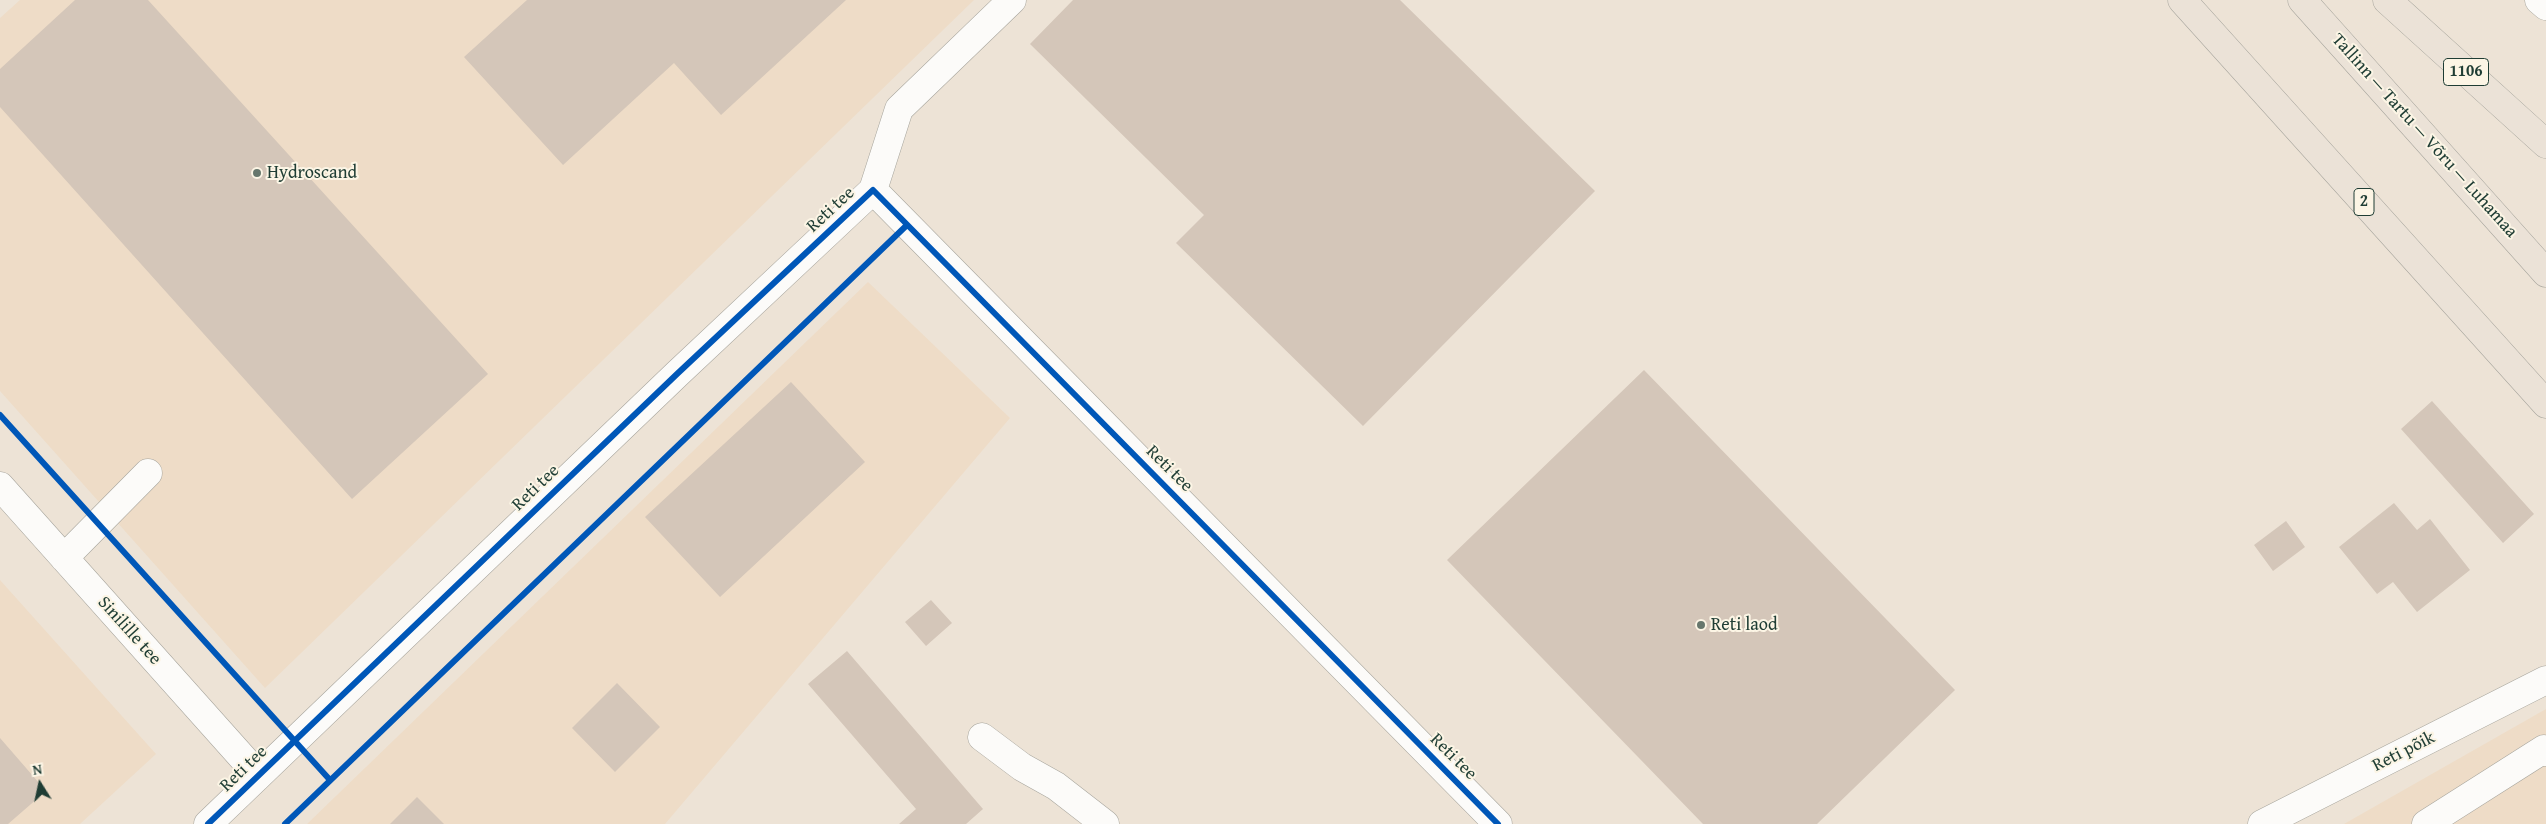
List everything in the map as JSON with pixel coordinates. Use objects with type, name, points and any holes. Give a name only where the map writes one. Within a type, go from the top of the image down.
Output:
[{"type":"highway","name":"2","points":[[2182,0],[2546,404]]},
{"type":"highway","name":"Tallinn — Tartu — Võru — Luhamaa","points":[[2302,0],[2546,273]]},
{"type":"highway","name":"1106","points":[[2387,0],[2546,144]]},
{"type":"street","points":[[873,190],[899,109],[1012,0]]},
{"type":"street","points":[[2539,0],[2546,6]]},
{"type":"street","name":"Reti tee","points":[[208,824],[670,381],[873,190],[1498,824]]},
{"type":"street","points":[[64,558],[148,473]]},
{"type":"street","name":"Sinilille tee","points":[[0,486],[258,775]]},
{"type":"street","name":"Reti põik","points":[[2262,824],[2546,680]]},
{"type":"street","points":[[982,737],[1022,767],[1056,786],[1105,824]]},
{"type":"street","points":[[2426,824],[2544,749],[2546,752]]},
{"type":"shaded area","points":[[20,0],[974,0],[265,688],[0,391],[0,18]]},
{"type":"shaded area","points":[[868,282],[1010,418],[665,824],[307,824]]},
{"type":"shaded area","points":[[0,580],[156,754],[80,824],[0,824]]},
{"type":"shaded area","points":[[2546,709],[2546,824],[2344,824]]},
{"type":"building","points":[[75,0],[148,0],[488,374],[352,499],[0,107],[0,69]]},
{"type":"building","points":[[527,0],[846,0],[721,115],[674,63],[563,165],[464,57]]},
{"type":"building","points":[[1073,0],[1400,0],[1595,191],[1363,426],[1176,243],[1204,215],[1030,44]]},
{"type":"building","name":"Reti laod","points":[[1644,370],[1955,690],[1817,824],[1703,824],[1447,560]]},
{"type":"building","points":[[791,382],[865,462],[720,597],[645,517]]},
{"type":"building","points":[[2432,401],[2534,514],[2503,543],[2401,429]]},
{"type":"building","points":[[2394,503],[2417,530],[2430,519],[2470,570],[2417,612],[2393,582],[2377,594],[2339,547]]},
{"type":"building","points":[[2286,521],[2305,547],[2273,571],[2254,545]]},
{"type":"building","points":[[931,600],[952,623],[926,646],[905,622]]},
{"type":"building","points":[[847,651],[983,809],[966,824],[899,824],[916,809],[808,684]]},
{"type":"building","points":[[617,683],[660,727],[615,772],[572,728]]},
{"type":"building","points":[[0,738],[46,791],[8,824],[0,824]]},
{"type":"building","points":[[417,797],[444,824],[390,824]]},
{"type":"cycle path","points":[[208,824],[677,374],[873,190],[1498,824]]},
{"type":"cycle path","points":[[285,824],[907,225]]},
{"type":"cycle path","points":[[0,415],[330,780]]},
{"type":"place","name":"Hydroscand","points":[[257,173]]},
{"type":"place","name":"Reti laod","points":[[1701,625]]}]
